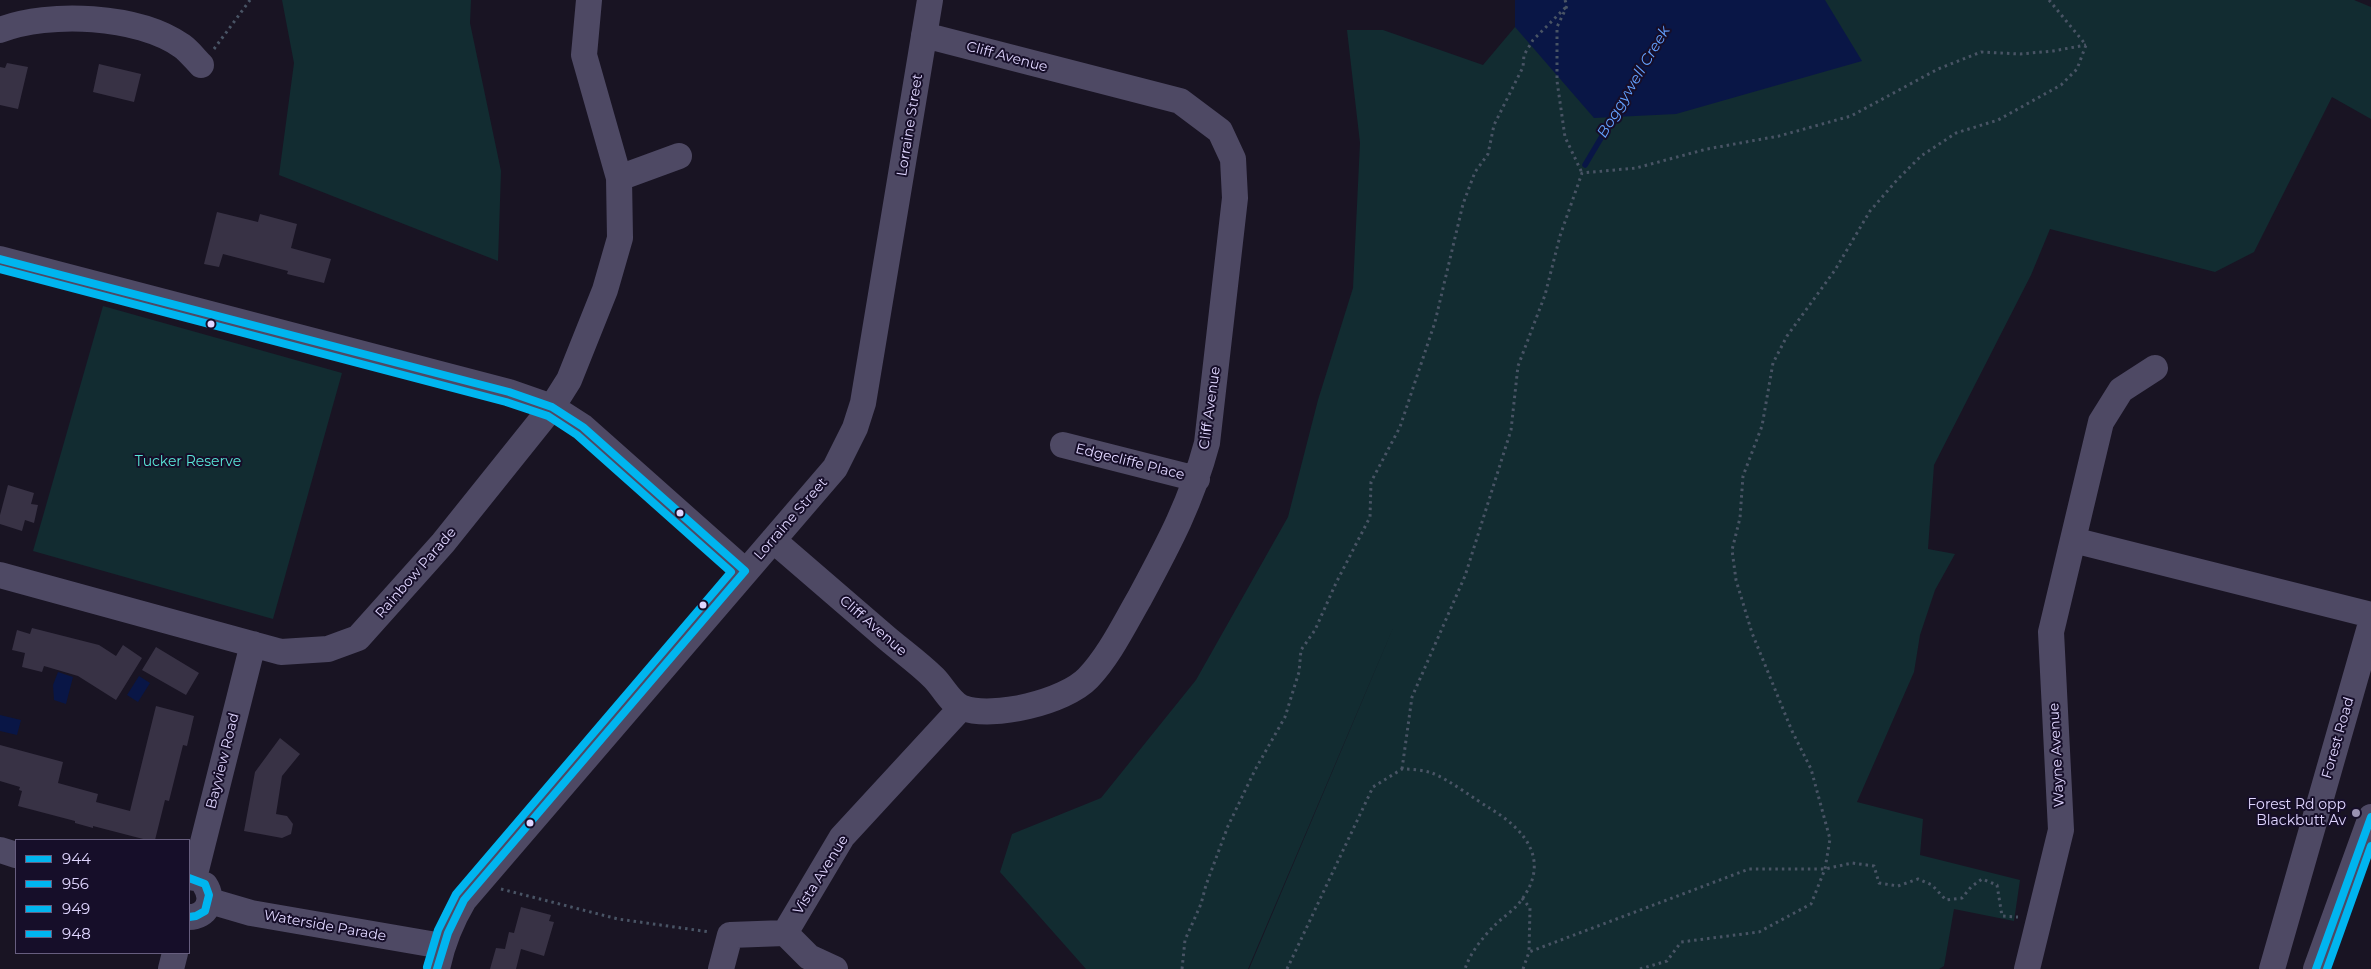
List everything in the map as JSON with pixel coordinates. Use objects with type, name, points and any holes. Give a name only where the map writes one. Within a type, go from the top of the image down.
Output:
[{"type":"street","name":"Rainbow Parade","points":[[0,575],[281,652],[328,649],[358,638],[443,543],[552,407],[569,380],[606,290],[620,238],[619,178],[584,55],[589,0]]},
{"type":"street","name":"Lorraine Street","points":[[439,958],[454,917],[464,900],[834,468],[855,428],[863,403],[930,0]]},
{"type":"street","points":[[0,30],[19,23],[70,18],[112,21],[148,31],[181,46],[201,65]]},
{"type":"street","name":"Cliff Avenue","points":[[773,540],[934,678],[961,708],[980,711],[1024,707],[1046,702],[1065,694],[1087,679],[1126,623],[1184,513],[1207,443],[1235,198],[1233,158],[1220,131],[1180,101],[924,35]]},
{"type":"street","points":[[619,178],[679,156]]},
{"type":"street","points":[[0,259],[509,392],[552,407],[583,427],[745,571]]},
{"type":"street","name":"Wayne Avenue","points":[[2027,969],[2061,830],[2051,632],[2101,422],[2121,390],[2154,368]]},
{"type":"street","name":"Edgecliffe Place","points":[[1063,445],[1196,479]]},
{"type":"street","points":[[2073,540],[2371,615]]},
{"type":"street","name":"Forest Road","points":[[2272,969],[2371,623]]},
{"type":"street","name":"Bayview Road","points":[[191,878],[253,644]]},
{"type":"street","name":"Vista Avenue","points":[[785,933],[842,837],[961,708]]},
{"type":"street","points":[[2316,969],[2362,869],[2371,818]]},
{"type":"street","points":[[0,850],[15,855]]},
{"type":"street","points":[[190,917],[198,916],[204,912],[210,901],[210,895],[205,884],[191,878]]},
{"type":"street","name":"Waterside Parade","points":[[210,901],[251,913],[439,958]]},
{"type":"street","points":[[721,969],[730,935],[785,933],[809,957],[835,969]]},
{"type":"street","points":[[171,969],[175,954]]},
{"type":"path","points":[[201,65],[250,0]]},
{"type":"path","points":[[1402,769],[1412,697],[1465,576],[1511,430],[1518,366],[1545,296],[1560,236],[1582,173],[1564,137],[1557,81],[1557,27],[1567,6],[1566,0]]},
{"type":"path","points":[[2049,0],[2086,45]]},
{"type":"path","points":[[1182,969],[1185,940],[1201,904],[1228,826],[1285,717],[1299,672],[1301,650],[1314,630],[1336,582],[1370,517],[1371,482],[1400,427],[1435,322],[1463,204],[1475,172],[1488,154],[1494,125],[1522,67],[1524,55],[1533,40],[1567,6]]},
{"type":"path","points":[[1582,173],[1636,168],[1707,149],[1779,136],[1851,116],[1938,69],[1982,52],[2020,54],[2086,45]]},
{"type":"path","points":[[1640,969],[1667,961],[1681,942],[1759,932],[1811,904],[1825,869],[1830,839],[1811,769],[1792,731],[1752,633],[1736,580],[1732,550],[1740,518],[1743,476],[1762,426],[1773,363],[1787,336],[1835,270],[1870,211],[1897,180],[1921,156],[1956,134],[1998,120],[2061,85],[2078,69],[2086,45]]},
{"type":"path","points":[[1287,969],[1372,787],[1402,769],[1432,773],[1509,820],[1526,838],[1532,850],[1535,865],[1532,881],[1522,898],[1494,926],[1469,958],[1465,969]]},
{"type":"path","points":[[1530,952],[1749,870],[1825,869],[1852,863],[1874,866],[1879,883],[1898,886],[1918,879],[1932,885],[1946,900],[1962,898],[1971,887],[1982,879],[1996,886],[2002,916],[2018,918],[2022,911]]},
{"type":"path","points":[[500,889],[618,919],[730,935]]},
{"type":"path","points":[[1522,898],[1530,908],[1530,952],[1523,969]]},
{"type":"green space","points":[[282,0],[471,0],[470,23],[501,171],[498,261],[279,175],[294,63]]},
{"type":"green space","points":[[1515,0],[2354,0],[2371,7],[2371,119],[2332,97],[2254,252],[2215,272],[2050,229],[2031,275],[1934,465],[1928,549],[1955,554],[1935,590],[1920,635],[1914,672],[1857,802],[1923,819],[1920,855],[2020,880],[2014,921],[1954,909],[1944,966],[1939,969],[1249,969],[1396,621],[1248,969],[1086,969],[1000,872],[1012,834],[1101,798],[1196,680],[1288,517],[1318,400],[1353,288],[1360,143],[1347,30],[1383,30],[1483,65],[1515,27]]},
{"type":"green space","name":"Tucker Reserve","points":[[103,306],[342,373],[273,619],[33,551]]},
{"type":"water","points":[[1515,0],[1825,0],[1862,61],[1676,114],[1594,118],[1515,27]]},
{"type":"water","points":[[58,672],[73,677],[66,704],[54,700],[53,685]]},
{"type":"water","points":[[139,676],[150,683],[138,702],[127,695]]},
{"type":"water","points":[[0,715],[21,720],[17,735],[0,731]]},
{"type":"building","points":[[7,63],[28,67],[18,109],[0,105],[0,67],[5,68]]},
{"type":"building","points":[[99,64],[141,74],[134,102],[93,92]]},
{"type":"building","points":[[217,212],[258,222],[260,214],[297,224],[291,248],[331,259],[324,283],[287,274],[288,271],[223,254],[219,267],[204,264]]},
{"type":"building","points":[[8,485],[34,493],[31,504],[38,505],[34,523],[25,520],[22,531],[0,524],[0,515]]},
{"type":"building","points":[[32,628],[99,645],[116,656],[123,645],[142,658],[116,700],[78,676],[44,666],[42,672],[22,667],[25,653],[12,650],[17,630],[30,634]]},
{"type":"building","points":[[156,647],[199,673],[186,695],[142,670]]},
{"type":"building","points":[[156,706],[194,716],[187,746],[183,745],[169,801],[165,800],[155,839],[143,839],[93,826],[93,828],[75,823],[75,821],[18,806],[22,791],[19,790],[20,787],[0,781],[0,745],[63,762],[58,783],[98,794],[96,802],[130,811]]},
{"type":"building","points":[[280,738],[300,754],[282,776],[276,814],[287,816],[293,824],[291,834],[282,838],[244,831],[255,772]]},
{"type":"building","points":[[521,907],[551,915],[549,921],[554,922],[544,956],[521,949],[516,969],[490,969],[496,948],[505,949],[509,932],[514,933]]},
{"type":"waterway","name":"Boggywell Creek","points":[[1585,165],[1617,111]]},
{"type":"transit line","name":"944","points":[[0,259],[509,392],[552,407],[583,427],[745,571],[464,900],[448,933],[437,969]]},
{"type":"transit line","name":"956","points":[[0,269],[506,402],[548,416],[577,435],[731,572],[456,894],[438,930],[427,967]]},
{"type":"transit line","name":"949","points":[[2316,969],[2371,817]]},
{"type":"transit line","name":"948","points":[[2327,969],[2371,846]]},
{"type":"transit line","name":"944","points":[[190,878],[205,884],[209,895],[205,911],[190,917]]},
{"type":"place","name":"Forest Rd opp Blackbutt Av","points":[[2356,813]]}]
